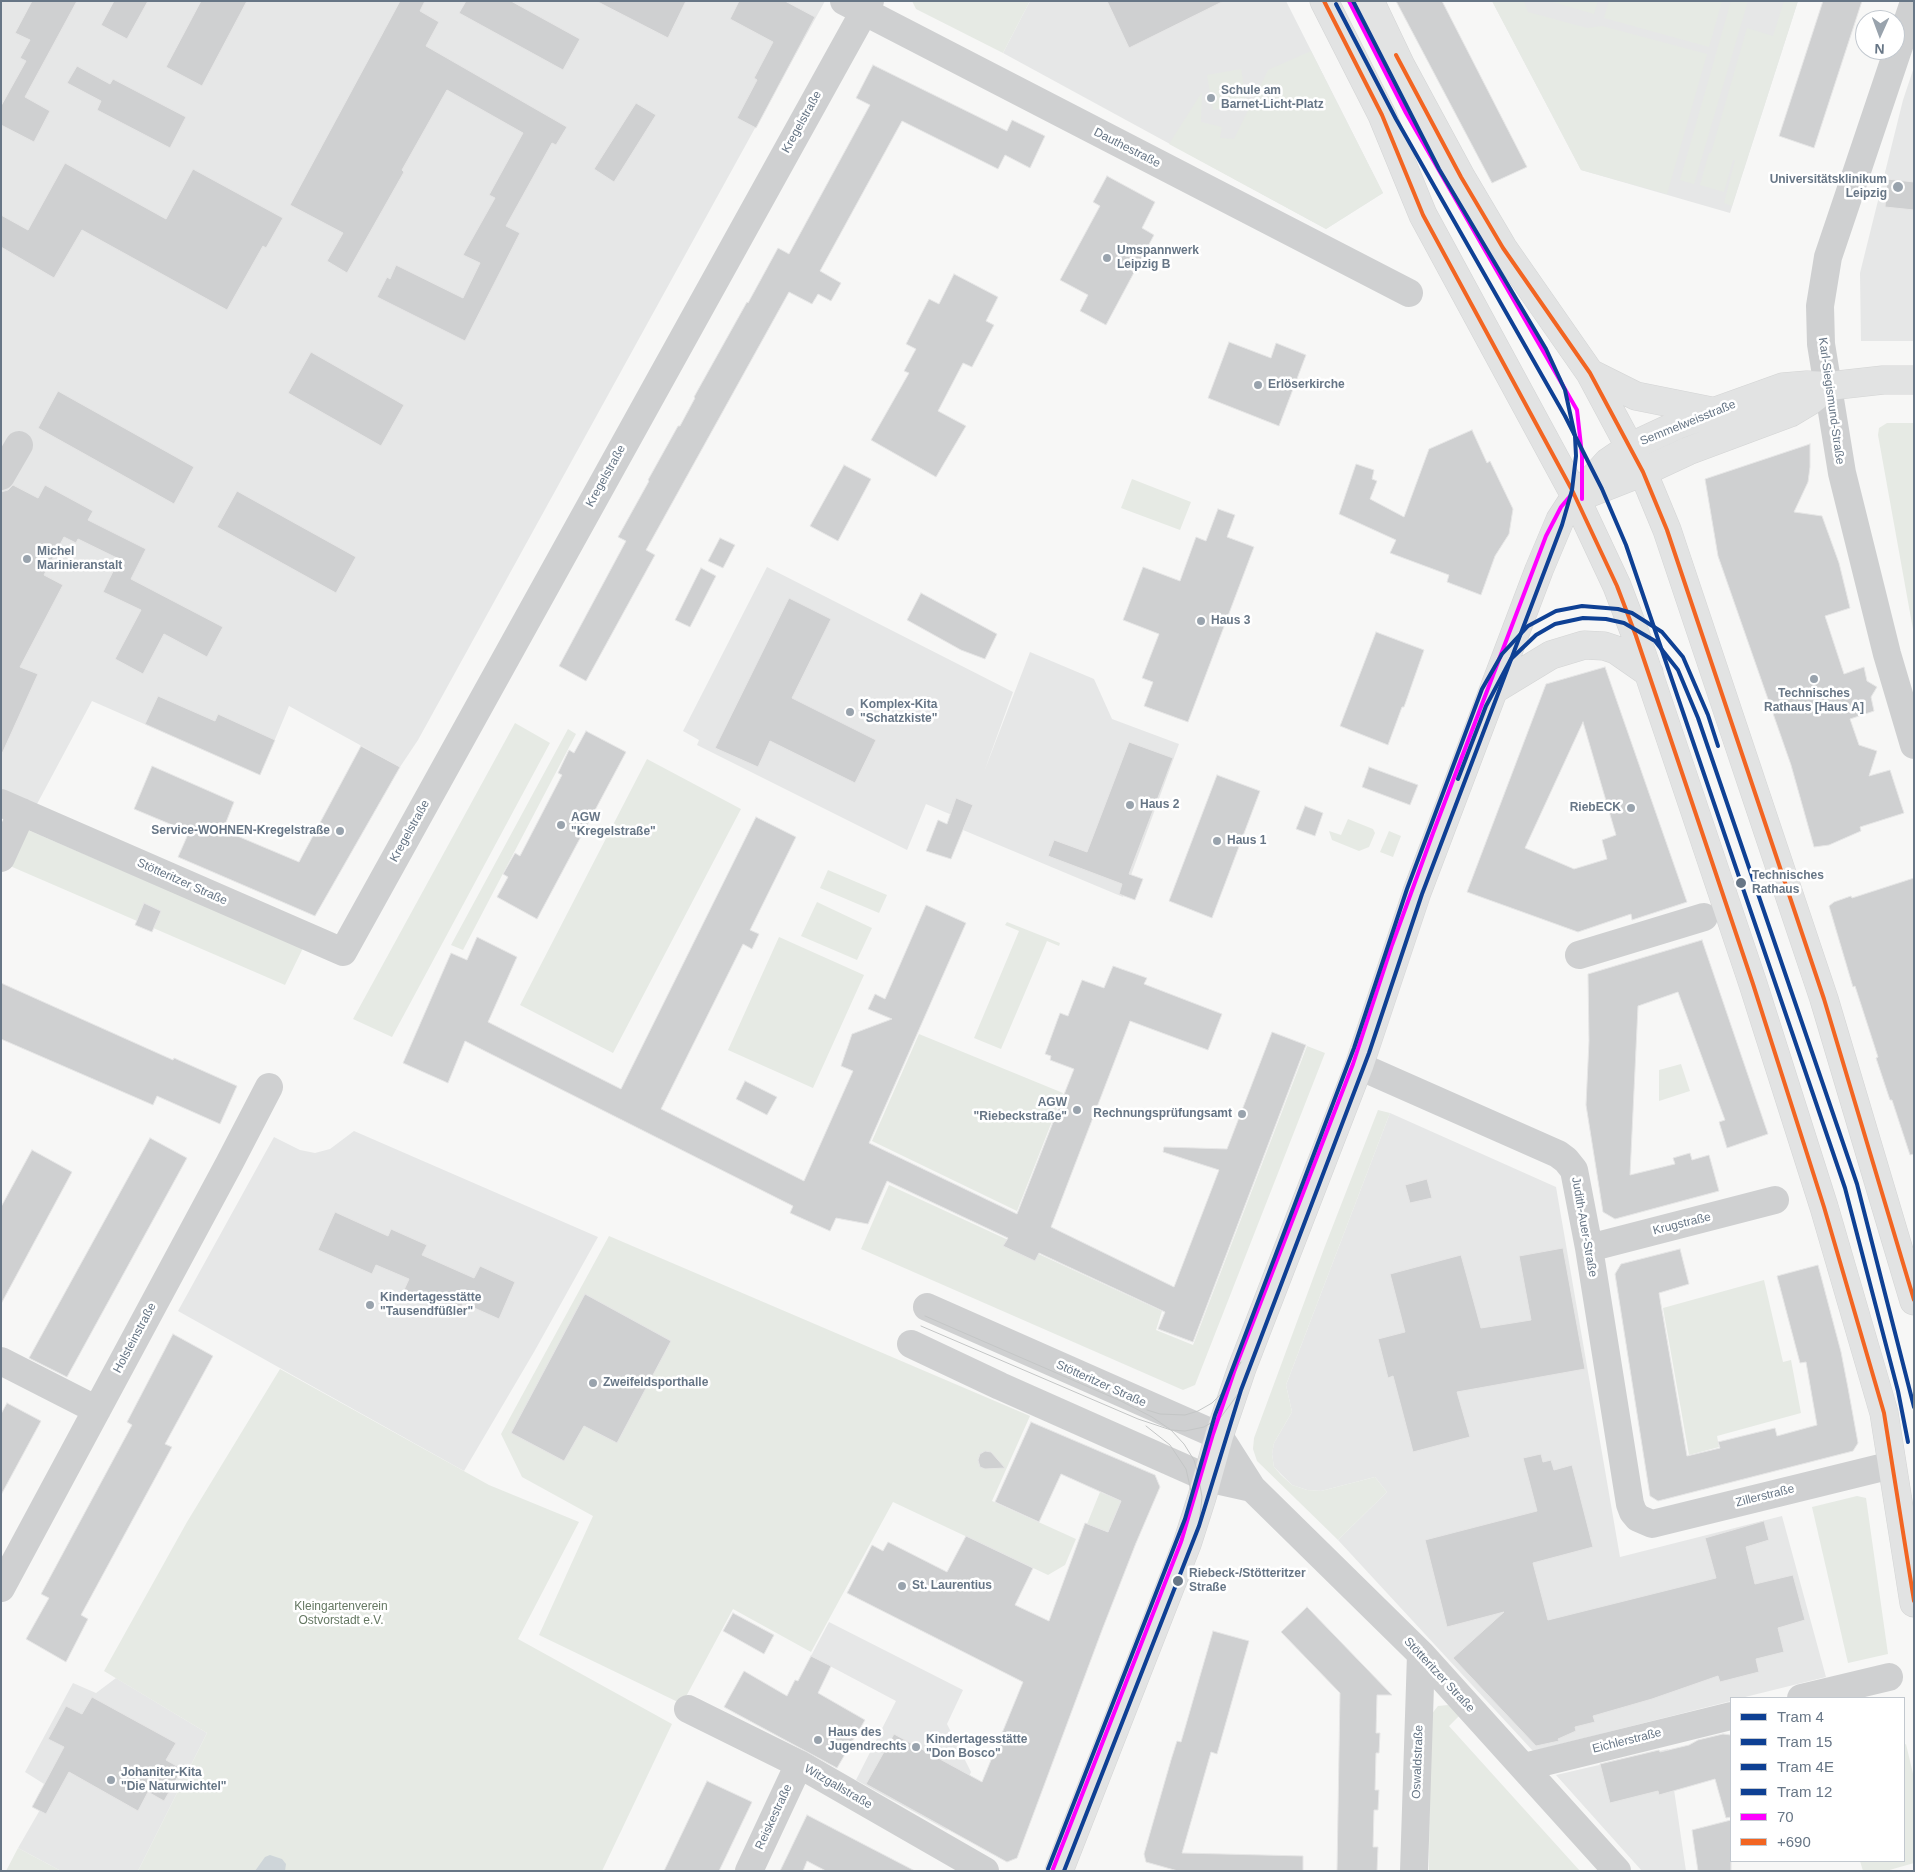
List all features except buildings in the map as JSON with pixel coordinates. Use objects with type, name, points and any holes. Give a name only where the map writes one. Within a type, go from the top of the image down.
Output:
[{"type":"main road","points":[[1324,1],[1382,116],[1423,215],[1576,499],[1617,586],[1649,673],[1737,935],[1824,1207],[1884,1413],[1914,1603]]},
{"type":"main road","points":[[1370,1],[1401,66],[1461,177],[1503,248],[1590,373],[1643,472],[1667,530],[1824,998],[1914,1301]]},
{"type":"main road","points":[[1590,373],[1636,396],[1711,411]]},
{"type":"main road","name":"Semmelweisstraße","points":[[1059,1871],[1187,1544],[1219,1436],[1242,1368],[1360,1066],[1419,887],[1552,538],[1566,510],[1608,462],[1630,447],[1664,430],[1711,411],[1783,387],[1807,384],[1829,386],[1883,380],[1914,380]]},
{"type":"main road","points":[[1576,499],[1643,472],[1688,451],[1790,413],[1810,401],[1829,386]]},
{"type":"main road","points":[[1495,689],[1551,655],[1584,644],[1604,646],[1616,650],[1649,673]]},
{"type":"street","name":"Karl-Siegismund-Straße","points":[[1914,2],[1828,257],[1820,314],[1821,344],[1842,472],[1887,654],[1914,745]]},
{"type":"street","name":"Dauthestraße","points":[[859,5],[1410,294]]},
{"type":"street","name":"Kregelstraße","points":[[343,952],[859,5]]},
{"type":"street","points":[[1,476],[18,445]]},
{"type":"street","name":"Stötteritzer Straße","points":[[1,858],[12,808],[343,952]]},
{"type":"street","points":[[1579,955],[1704,917]]},
{"type":"street","name":"Judith-Auer-Straße","points":[[1360,1066],[1558,1154],[1574,1170],[1589,1248],[1630,1504],[1638,1518]]},
{"type":"street","name":"Holsteinstraße","points":[[1,1588],[269,1087]]},
{"type":"street","name":"Krugstraße","points":[[1589,1248],[1775,1200]]},
{"type":"street","name":"Stötteritzer Straße","points":[[927,1307],[1219,1436],[1252,1488],[1422,1654],[1617,1871]]},
{"type":"street","points":[[911,1344],[1018,1394],[1208,1478],[1252,1488]]},
{"type":"street","points":[[1,1361],[97,1410]]},
{"type":"street","name":"Zillerstraße","points":[[1638,1518],[1652,1524],[1892,1465]]},
{"type":"street","name":"Oswaldstraße","points":[[1414,1871],[1422,1654]]},
{"type":"street","points":[[1805,1697],[1889,1676]]},
{"type":"street","name":"Witzgallstraße","points":[[688,1709],[799,1764],[985,1871]]},
{"type":"street","name":"Eichlerstraße","points":[[1524,1767],[1730,1716]]},
{"type":"street","name":"Reiskestraße","points":[[748,1871],[799,1764]]},
{"type":"shaded area","points":[[1,1],[825,1],[418,740],[400,767],[289,706],[260,775],[92,701],[37,804],[22,812],[1,803]]},
{"type":"shaded area","name":"Schule am Barnet-Licht-Platz","points":[[1030,1],[1286,1],[1383,193],[1326,229],[1003,53]]},
{"type":"shaded area","points":[[1492,1],[1798,1],[1730,213],[1581,170]]},
{"type":"shaded area","name":"Universitätsklinikum Leipzig","points":[[1914,67],[1914,341],[1861,341],[1860,273],[1903,100]]},
{"type":"shaded area","name":"Komplex-Kita \"Schatzkiste\"","points":[[767,567],[1013,692],[984,772],[1030,652],[1094,679],[1112,719],[1179,744],[1123,897],[963,830],[966,821],[926,804],[907,850],[697,745],[699,740],[683,731]]},
{"type":"shaded area","points":[[1390,1113],[1556,1187],[1620,1557],[1782,1516],[1826,1677],[1745,1697],[1730,1697],[1730,1701],[1533,1751],[1338,1540],[1387,1492],[1375,1477],[1321,1491],[1307,1490],[1292,1485],[1274,1467],[1272,1454],[1274,1443],[1292,1412],[1286,1385]]},
{"type":"shaded area","name":"Kindertagesstätte \"Tausendfüßler\"","points":[[354,1131],[598,1237],[534,1352],[464,1471],[178,1311],[274,1137],[300,1150],[315,1153],[330,1149]]},
{"type":"shaded area","name":"Kindertagesstätte \"Don Bosco\"","points":[[829,1622],[963,1690],[947,1724],[971,1772],[947,1830],[856,1780],[896,1701],[811,1656]]},
{"type":"shaded area","name":"Johaniter-Kita \"Die Naturwichtel\"","points":[[116,1678],[207,1733],[138,1871],[61,1871],[18,1848],[52,1789],[25,1772],[73,1683],[96,1693]]},
{"type":"shaded area","points":[[1668,1749],[1686,1871],[1642,1871],[1556,1775]]},
{"type":"shaded area","points":[[270,1855],[282,1859],[286,1864],[285,1871],[255,1871],[265,1857]]},
{"type":"green space","points":[[912,1],[1030,1],[1003,53],[916,9]]},
{"type":"green space","points":[[1492,1],[1524,1],[1528,12],[1587,28],[1602,26],[1707,54],[1667,194],[1581,170]]},
{"type":"green space","points":[[1549,1],[1598,1],[1594,14]]},
{"type":"green space","points":[[1609,1],[1722,1],[1709,47],[1604,18]]},
{"type":"green space","points":[[1731,1],[1748,1],[1694,184],[1680,180]]},
{"type":"green space","points":[[1784,1],[1798,1],[1732,206],[1724,203],[1735,160],[1733,160],[1724,192],[1700,185],[1747,28],[1773,36]]},
{"type":"green space","points":[[1311,51],[1383,193],[1326,229],[1169,144],[1202,92],[1201,122],[1222,127],[1220,138],[1234,139],[1268,70]]},
{"type":"green space","points":[[1241,69],[1247,104],[1213,110],[1207,75]]},
{"type":"green space","points":[[1887,423],[1914,423],[1914,635],[1878,435],[1879,428]]},
{"type":"green space","points":[[1132,479],[1191,502],[1180,530],[1121,508]]},
{"type":"green space","points":[[515,723],[550,743],[392,1037],[353,1019]]},
{"type":"green space","points":[[568,729],[576,734],[463,950],[451,945]]},
{"type":"green space","points":[[647,759],[741,809],[613,1053],[520,1005]]},
{"type":"green space","points":[[1348,819],[1373,829],[1375,833],[1369,847],[1359,851],[1332,840],[1329,831],[1341,835]]},
{"type":"green space","points":[[28,830],[303,948],[285,985],[10,866]]},
{"type":"green space","points":[[1389,831],[1401,836],[1393,857],[1380,852]]},
{"type":"green space","points":[[828,870],[887,895],[879,913],[820,888]]},
{"type":"green space","points":[[817,902],[872,928],[857,960],[801,936]]},
{"type":"green space","points":[[1007,922],[1060,943],[1059,946],[1047,941],[1001,1049],[974,1038],[1019,931],[1005,925]]},
{"type":"green space","points":[[779,937],[864,975],[813,1088],[728,1050]]},
{"type":"green space","points":[[919,1034],[1063,1093],[1017,1211],[872,1141]]},
{"type":"green space","points":[[1307,1046],[1325,1053],[1195,1385],[1183,1390],[861,1249],[889,1185],[1162,1311],[1156,1330],[1193,1345]]},
{"type":"green space","points":[[1681,1064],[1690,1091],[1659,1101],[1659,1070]]},
{"type":"green space","points":[[1378,1110],[1390,1113],[1286,1385],[1292,1412],[1274,1443],[1272,1454],[1274,1467],[1281,1475],[1292,1485],[1307,1490],[1321,1491],[1375,1477],[1387,1492],[1338,1540],[1257,1461],[1253,1449],[1254,1438]]},
{"type":"green space","points":[[609,1236],[1030,1416],[992,1501],[1076,1539],[1065,1565],[1048,1575],[893,1502],[811,1652],[733,1609],[682,1704],[539,1635],[593,1516],[522,1477],[501,1434]]},
{"type":"green space","points":[[1764,1280],[1783,1362],[1791,1360],[1801,1413],[1717,1436],[1719,1447],[1689,1455],[1663,1308]]},
{"type":"green space","name":"Kleingartenverein Ostvorstadt e.V.","points":[[280,1369],[489,1485],[579,1522],[518,1639],[672,1724],[602,1871],[138,1871],[207,1733],[104,1671],[187,1522]]},
{"type":"green space","points":[[1100,1492],[1121,1501],[1108,1532],[1087,1524]]},
{"type":"green space","points":[[1857,1496],[1866,1498],[1888,1654],[1848,1663],[1812,1507]]},
{"type":"green space","points":[[1448,1705],[1462,1713],[1449,1726],[1580,1871],[1429,1871],[1430,1716],[1438,1706]]},
{"type":"green space","points":[[1905,1744],[1914,1778],[1914,1863],[1886,1871],[1863,1871],[1860,1862],[1905,1862]]},
{"type":"green space","points":[[18,1848],[61,1871],[6,1871]]},
{"type":"tram line","name":"4","points":[[1064,1871],[1199,1526],[1241,1390],[1369,1053],[1422,894],[1562,525],[1572,490],[1576,456],[1575,436],[1565,390],[1546,349],[1439,169],[1353,1]]},
{"type":"tram line","name":"15","points":[[1336,4],[1396,119],[1565,416],[1602,489],[1626,545],[1845,1188],[1898,1391],[1908,1442]]},
{"type":"tram line","name":"4E","points":[[1048,1869],[1185,1519],[1215,1415],[1354,1048],[1407,889],[1482,689],[1502,654],[1528,626],[1556,611],[1582,606],[1618,609],[1632,613],[1662,632],[1683,657],[1708,715],[1718,746]]},
{"type":"tram line","name":"12","points":[[1458,779],[1486,706],[1511,659],[1536,635],[1555,624],[1583,618],[1606,619],[1624,623],[1655,641],[1678,670],[1698,718],[1857,1184],[1914,1407]]},
{"type":"tram line","points":[[925,1316],[1121,1401],[1152,1417],[1171,1430],[1184,1444],[1194,1460],[1202,1497],[1199,1526]]},
{"type":"tram line","points":[[921,1326],[1138,1419],[1171,1430],[1185,1431],[1204,1427],[1221,1417],[1241,1390]]},
{"type":"tram line","points":[[1147,1410],[1160,1414],[1185,1415],[1198,1411],[1212,1403],[1224,1391],[1241,1362]]},
{"type":"tram line","points":[[1146,1426],[1170,1445],[1186,1469],[1191,1491],[1191,1510],[1183,1541]]},
{"type":"transit line","name":"+690","points":[[1324,1],[1382,115],[1423,215],[1572,490],[1617,586],[1636,636],[1753,984],[1824,1207],[1884,1413],[1914,1601]]},
{"type":"transit line","name":"70","points":[[1349,1],[1406,113],[1577,410],[1582,455],[1582,499]]},
{"type":"transit line","name":"+690","points":[[1396,55],[1461,177],[1503,248],[1590,373],[1643,472],[1667,530],[1824,999],[1914,1300]]},
{"type":"transit line","name":"70","points":[[1053,1869],[1181,1542],[1213,1434],[1236,1366],[1353,1064],[1392,945],[1433,833],[1546,536],[1561,507],[1571,495]]},
{"type":"place","name":"Schule am Barnet-Licht-Platz","points":[[1211,98]]},
{"type":"place","name":"Universitätsklinikum Leipzig","points":[[1898,187]]},
{"type":"place","name":"Umspannwerk Leipzig B","points":[[1107,258]]},
{"type":"place","name":"Erlöserkirche","points":[[1258,385]]},
{"type":"place","name":"Michel Marinieranstalt","points":[[27,559]]},
{"type":"place","name":"Haus 3","points":[[1201,621]]},
{"type":"place","name":"Technisches Rathaus [Haus A]","points":[[1814,679]]},
{"type":"place","name":"Komplex-Kita \"Schatzkiste\"","points":[[850,712]]},
{"type":"place","name":"Haus 2","points":[[1130,805]]},
{"type":"place","name":"RiebECK","points":[[1631,808]]},
{"type":"place","name":"AGW \"Kregelstraße\"","points":[[561,825]]},
{"type":"place","name":"Service-WOHNEN-Kregelstraße","points":[[340,831]]},
{"type":"place","name":"Haus 1","points":[[1217,841]]},
{"type":"place","name":"Technisches Rathaus","points":[[1741,883]]},
{"type":"place","name":"AGW \"Riebeckstraße\"","points":[[1077,1110]]},
{"type":"place","name":"Rechnungsprüfungsamt","points":[[1242,1114]]},
{"type":"place","name":"Kindertagesstätte \"Tausendfüßler\"","points":[[370,1305]]},
{"type":"place","name":"Zweifeldsporthalle","points":[[593,1383]]},
{"type":"place","name":"Riebeck-/Stötteritzer Straße","points":[[1178,1581]]},
{"type":"place","name":"St. Laurentius","points":[[902,1586]]},
{"type":"place","name":"Haus des Jugendrechts","points":[[818,1740]]},
{"type":"place","name":"Kindertagesstätte \"Don Bosco\"","points":[[916,1747]]},
{"type":"place","name":"Johaniter-Kita \"Die Naturwichtel\"","points":[[111,1780]]}]
